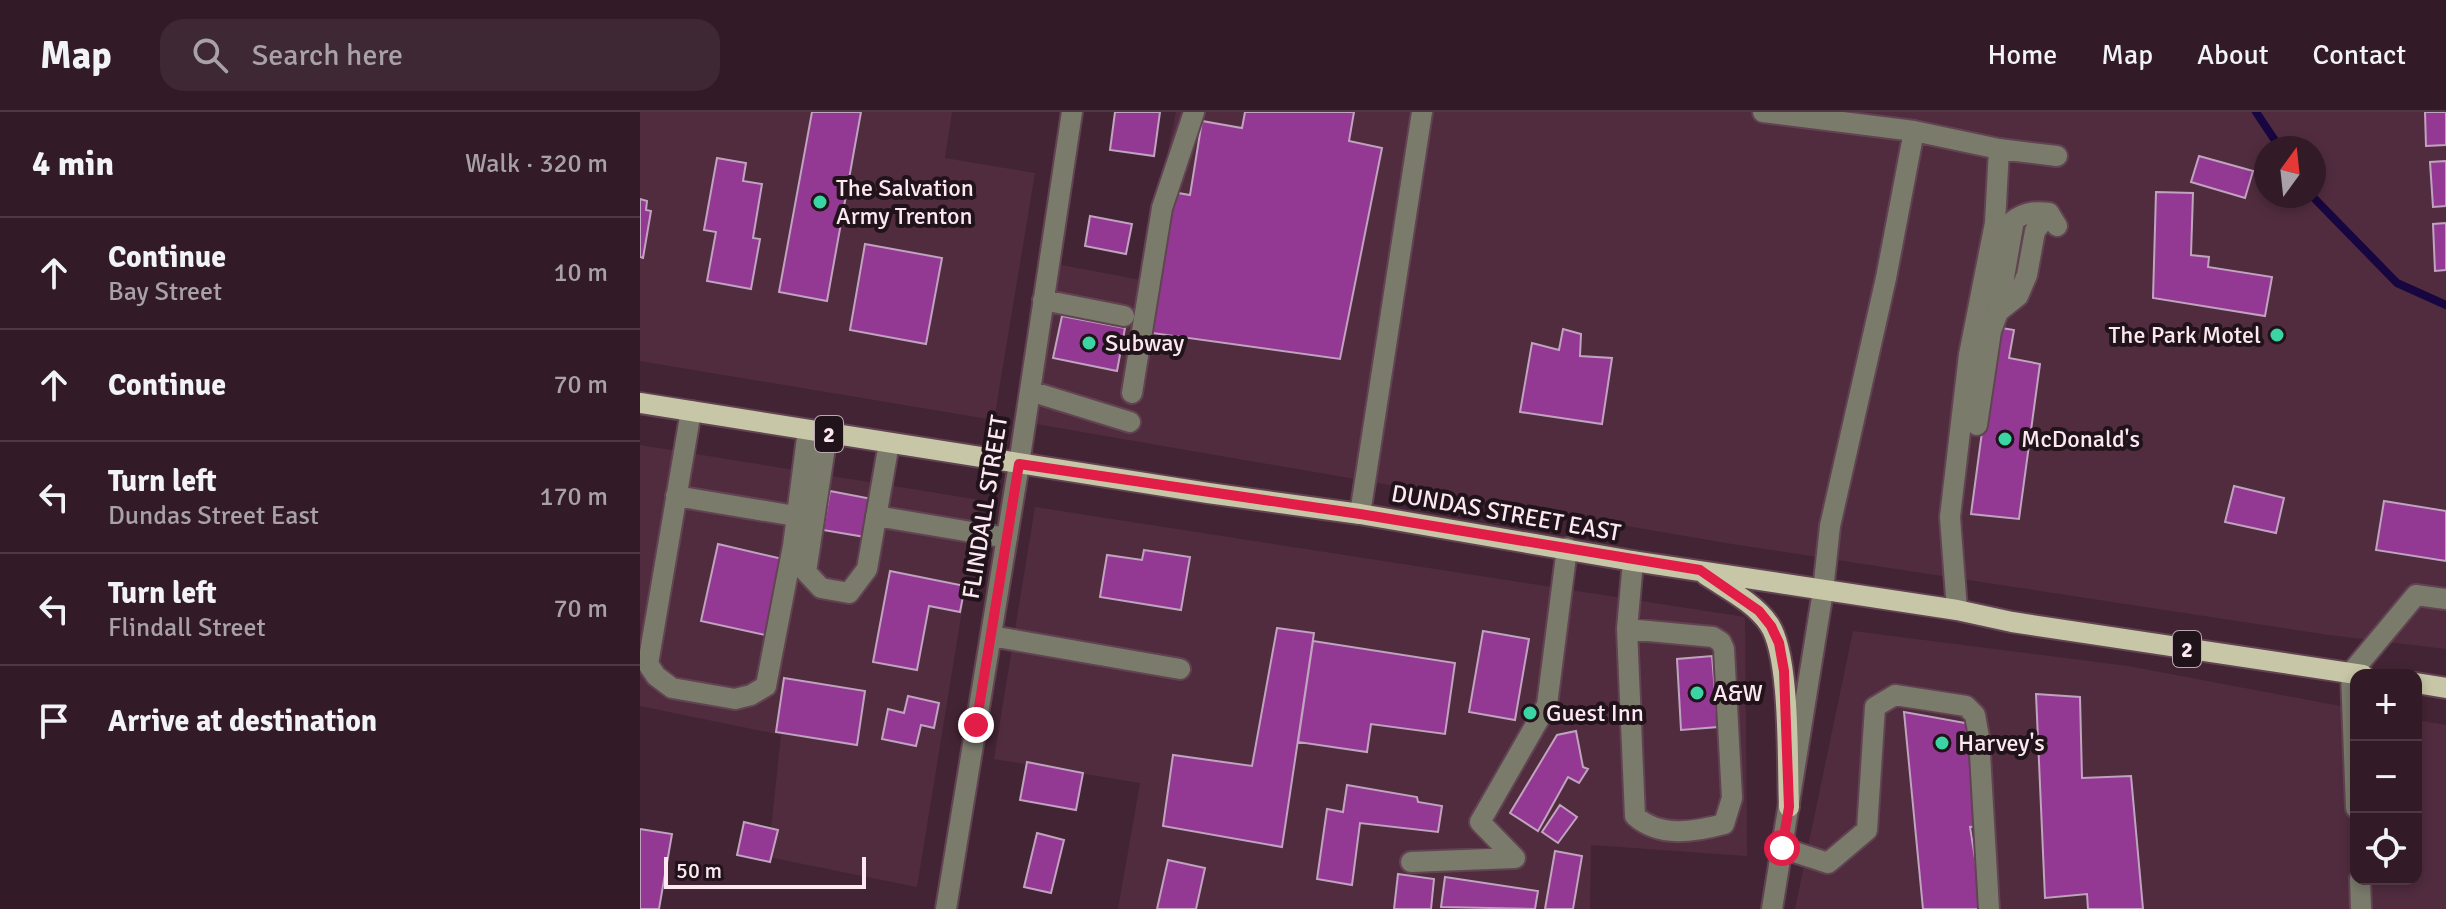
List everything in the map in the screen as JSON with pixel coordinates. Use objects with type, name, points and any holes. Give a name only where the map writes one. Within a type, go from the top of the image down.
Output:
[{"type":"main road","name":"DUNDAS STREET EAST","points":[[640,403],[1019,464],[1360,514],[1633,561],[1957,610],[2012,622],[2350,673]]},
{"type":"main road","points":[[1700,570],[1759,611],[1779,643],[1784,671],[1789,807]]},
{"type":"main road","points":[[2422,684],[2446,688]]},
{"type":"street","name":"FLINDALL STREET","points":[[946,909],[1019,464],[1072,112]]},
{"type":"street","points":[[1132,393],[1162,208],[1194,112]]},
{"type":"street","points":[[1360,514],[1422,112]]},
{"type":"street","points":[[1763,112],[1914,131],[1999,149],[2057,156]]},
{"type":"street","points":[[1772,909],[1836,493],[1886,278],[1914,131]]},
{"type":"street","points":[[1957,610],[1950,517],[1969,355],[1995,223],[1999,149]]},
{"type":"street","points":[[1977,425],[1991,331],[1998,312],[2018,296],[2027,275],[2035,231],[2053,219]]},
{"type":"street","points":[[1043,300],[1124,316]]},
{"type":"street","points":[[1030,391],[1130,422]]},
{"type":"street","points":[[691,411],[648,664],[656,676],[672,688],[735,699],[751,695],[766,686],[793,546],[795,516],[818,432]]},
{"type":"street","points":[[818,432],[806,572],[821,588],[849,593],[867,569],[889,443]]},
{"type":"street","points":[[676,496],[795,516]]},
{"type":"street","points":[[876,516],[1007,538]]},
{"type":"street","points":[[1411,862],[1515,858],[1480,822],[1547,705],[1567,548]]},
{"type":"street","points":[[1627,629],[1705,636],[1721,642],[1724,649],[1732,798],[1724,824],[1699,831],[1664,831],[1647,826],[1635,816],[1627,629],[1633,561]]},
{"type":"street","points":[[2361,669],[2416,595],[2446,599]]},
{"type":"street","points":[[991,636],[1180,669]]},
{"type":"street","points":[[1782,848],[1828,863],[1867,830],[1875,707],[1895,695],[1966,706],[1975,715],[1979,737],[1989,909]]},
{"type":"street","points":[[2360,885],[2361,909]]},
{"type":"shaded area","points":[[640,112],[952,112],[945,158],[1035,173],[994,420],[640,361]]},
{"type":"shaded area","points":[[1176,112],[2446,112],[2446,649],[2329,635],[1732,544],[1030,423],[1056,264],[1141,280]]},
{"type":"shaded area","points":[[640,445],[980,500],[917,887],[768,857],[781,735],[640,706]]},
{"type":"shaded area","points":[[1035,507],[1745,617],[1747,856],[1591,845],[1590,909],[1118,909],[1140,783],[994,759]]},
{"type":"shaded area","points":[[1853,631],[2128,666],[2350,708],[2350,885],[2422,885],[2422,721],[2446,725],[2446,909],[1795,909]]},
{"type":"building","name":"The Salvation Army Trenton","points":[[812,112],[861,112],[827,301],[779,292]]},
{"type":"building","points":[[1115,112],[1160,112],[1154,156],[1110,150]]},
{"type":"building","points":[[1245,112],[1354,112],[1349,141],[1382,148],[1340,359],[1152,333],[1172,192],[1190,195],[1202,121],[1242,128]]},
{"type":"building","points":[[2425,112],[2446,112],[2446,145],[2426,146]]},
{"type":"building","points":[[2199,156],[2253,171],[2245,198],[2191,182]]},
{"type":"building","points":[[717,158],[746,163],[743,181],[762,184],[753,238],[760,239],[751,289],[707,281],[716,232],[704,230]]},
{"type":"building","points":[[2446,161],[2446,206],[2433,207],[2430,162]]},
{"type":"building","points":[[2156,192],[2193,193],[2191,255],[2209,257],[2208,267],[2272,277],[2265,316],[2153,298]]},
{"type":"building","points":[[640,199],[647,201],[646,210],[651,211],[643,258],[640,257]]},
{"type":"building","points":[[1090,216],[1132,224],[1126,254],[1085,246]]},
{"type":"building","points":[[2446,223],[2446,270],[2435,271],[2433,224]]},
{"type":"building","points":[[865,244],[942,258],[926,344],[850,330]]},
{"type":"building","name":"Subway","points":[[1062,316],[1125,328],[1117,371],[1053,358]]},
{"type":"building","name":"McDonald's","points":[[1996,327],[2014,330],[2009,358],[2040,364],[2019,519],[1971,514]]},
{"type":"building","points":[[1563,329],[1581,334],[1580,356],[1612,358],[1602,424],[1520,412],[1532,343],[1559,350]]},
{"type":"building","points":[[2234,486],[2284,498],[2276,533],[2225,522]]},
{"type":"building","points":[[830,491],[872,499],[865,537],[823,530]]},
{"type":"building","points":[[2384,501],[2446,511],[2446,561],[2376,550]]},
{"type":"building","points":[[718,544],[787,560],[770,636],[701,621]]},
{"type":"building","points":[[1144,550],[1190,557],[1181,610],[1100,597],[1107,555],[1142,560]]},
{"type":"building","points":[[890,571],[965,586],[960,612],[929,606],[917,670],[873,662]]},
{"type":"building","points":[[1277,628],[1314,633],[1282,847],[1163,826],[1173,755],[1252,766]]},
{"type":"building","points":[[1483,631],[1529,639],[1515,720],[1469,712]]},
{"type":"building","points":[[1313,641],[1455,663],[1445,734],[1371,724],[1367,752],[1298,742]]},
{"type":"building","name":"A&W","points":[[1712,656],[1718,727],[1681,730],[1677,659]]},
{"type":"building","points":[[784,678],[865,691],[857,745],[776,732]]},
{"type":"building","points":[[2036,694],[2080,697],[2082,778],[2131,776],[2143,909],[2088,909],[2087,894],[2045,898]]},
{"type":"building","points":[[908,696],[939,703],[934,728],[921,725],[916,746],[882,739],[888,709],[904,713]]},
{"type":"building","points":[[1904,712],[1971,724],[1982,826],[1970,827],[1983,909],[1923,909]]},
{"type":"building","points":[[1576,731],[1583,767],[1588,769],[1579,783],[1568,777],[1538,831],[1510,813],[1557,735]]},
{"type":"building","points":[[1027,762],[1083,773],[1076,810],[1020,800]]},
{"type":"building","points":[[1347,785],[1417,797],[1418,802],[1442,806],[1438,832],[1360,823],[1352,885],[1317,879],[1327,809],[1343,812]]},
{"type":"building","points":[[1560,805],[1577,817],[1558,843],[1542,832]]},
{"type":"building","points":[[744,822],[778,830],[770,862],[737,855]]},
{"type":"building","points":[[640,829],[672,834],[659,909],[640,909]]},
{"type":"building","points":[[1037,833],[1064,840],[1051,893],[1024,887]]},
{"type":"building","points":[[1555,851],[1582,856],[1573,909],[1545,909]]},
{"type":"building","points":[[1168,860],[1205,868],[1196,909],[1157,909]]},
{"type":"building","points":[[1398,874],[1434,879],[1431,909],[1394,909]]},
{"type":"building","points":[[1445,877],[1538,891],[1535,909],[1441,907]]},
{"type":"waterway","points":[[2256,112],[2272,136]]},
{"type":"waterway","points":[[2324,208],[2397,283],[2446,305]]},
{"type":"place","name":"The Salvation Army Trenton","points":[[820,202]]},
{"type":"place","name":"The Park Motel","points":[[2277,335]]},
{"type":"place","name":"Subway","points":[[1089,343]]},
{"type":"place","name":"McDonald's","points":[[2005,439]]},
{"type":"place","name":"A&W","points":[[1697,693]]},
{"type":"place","name":"Guest Inn","points":[[1530,713]]},
{"type":"place","name":"Harvey's","points":[[1942,743]]},
{"type":"route","points":[[976,725],[1019,464],[1360,514],[1700,570],[1759,611],[1779,643],[1784,671],[1789,807],[1782,848]]}]
